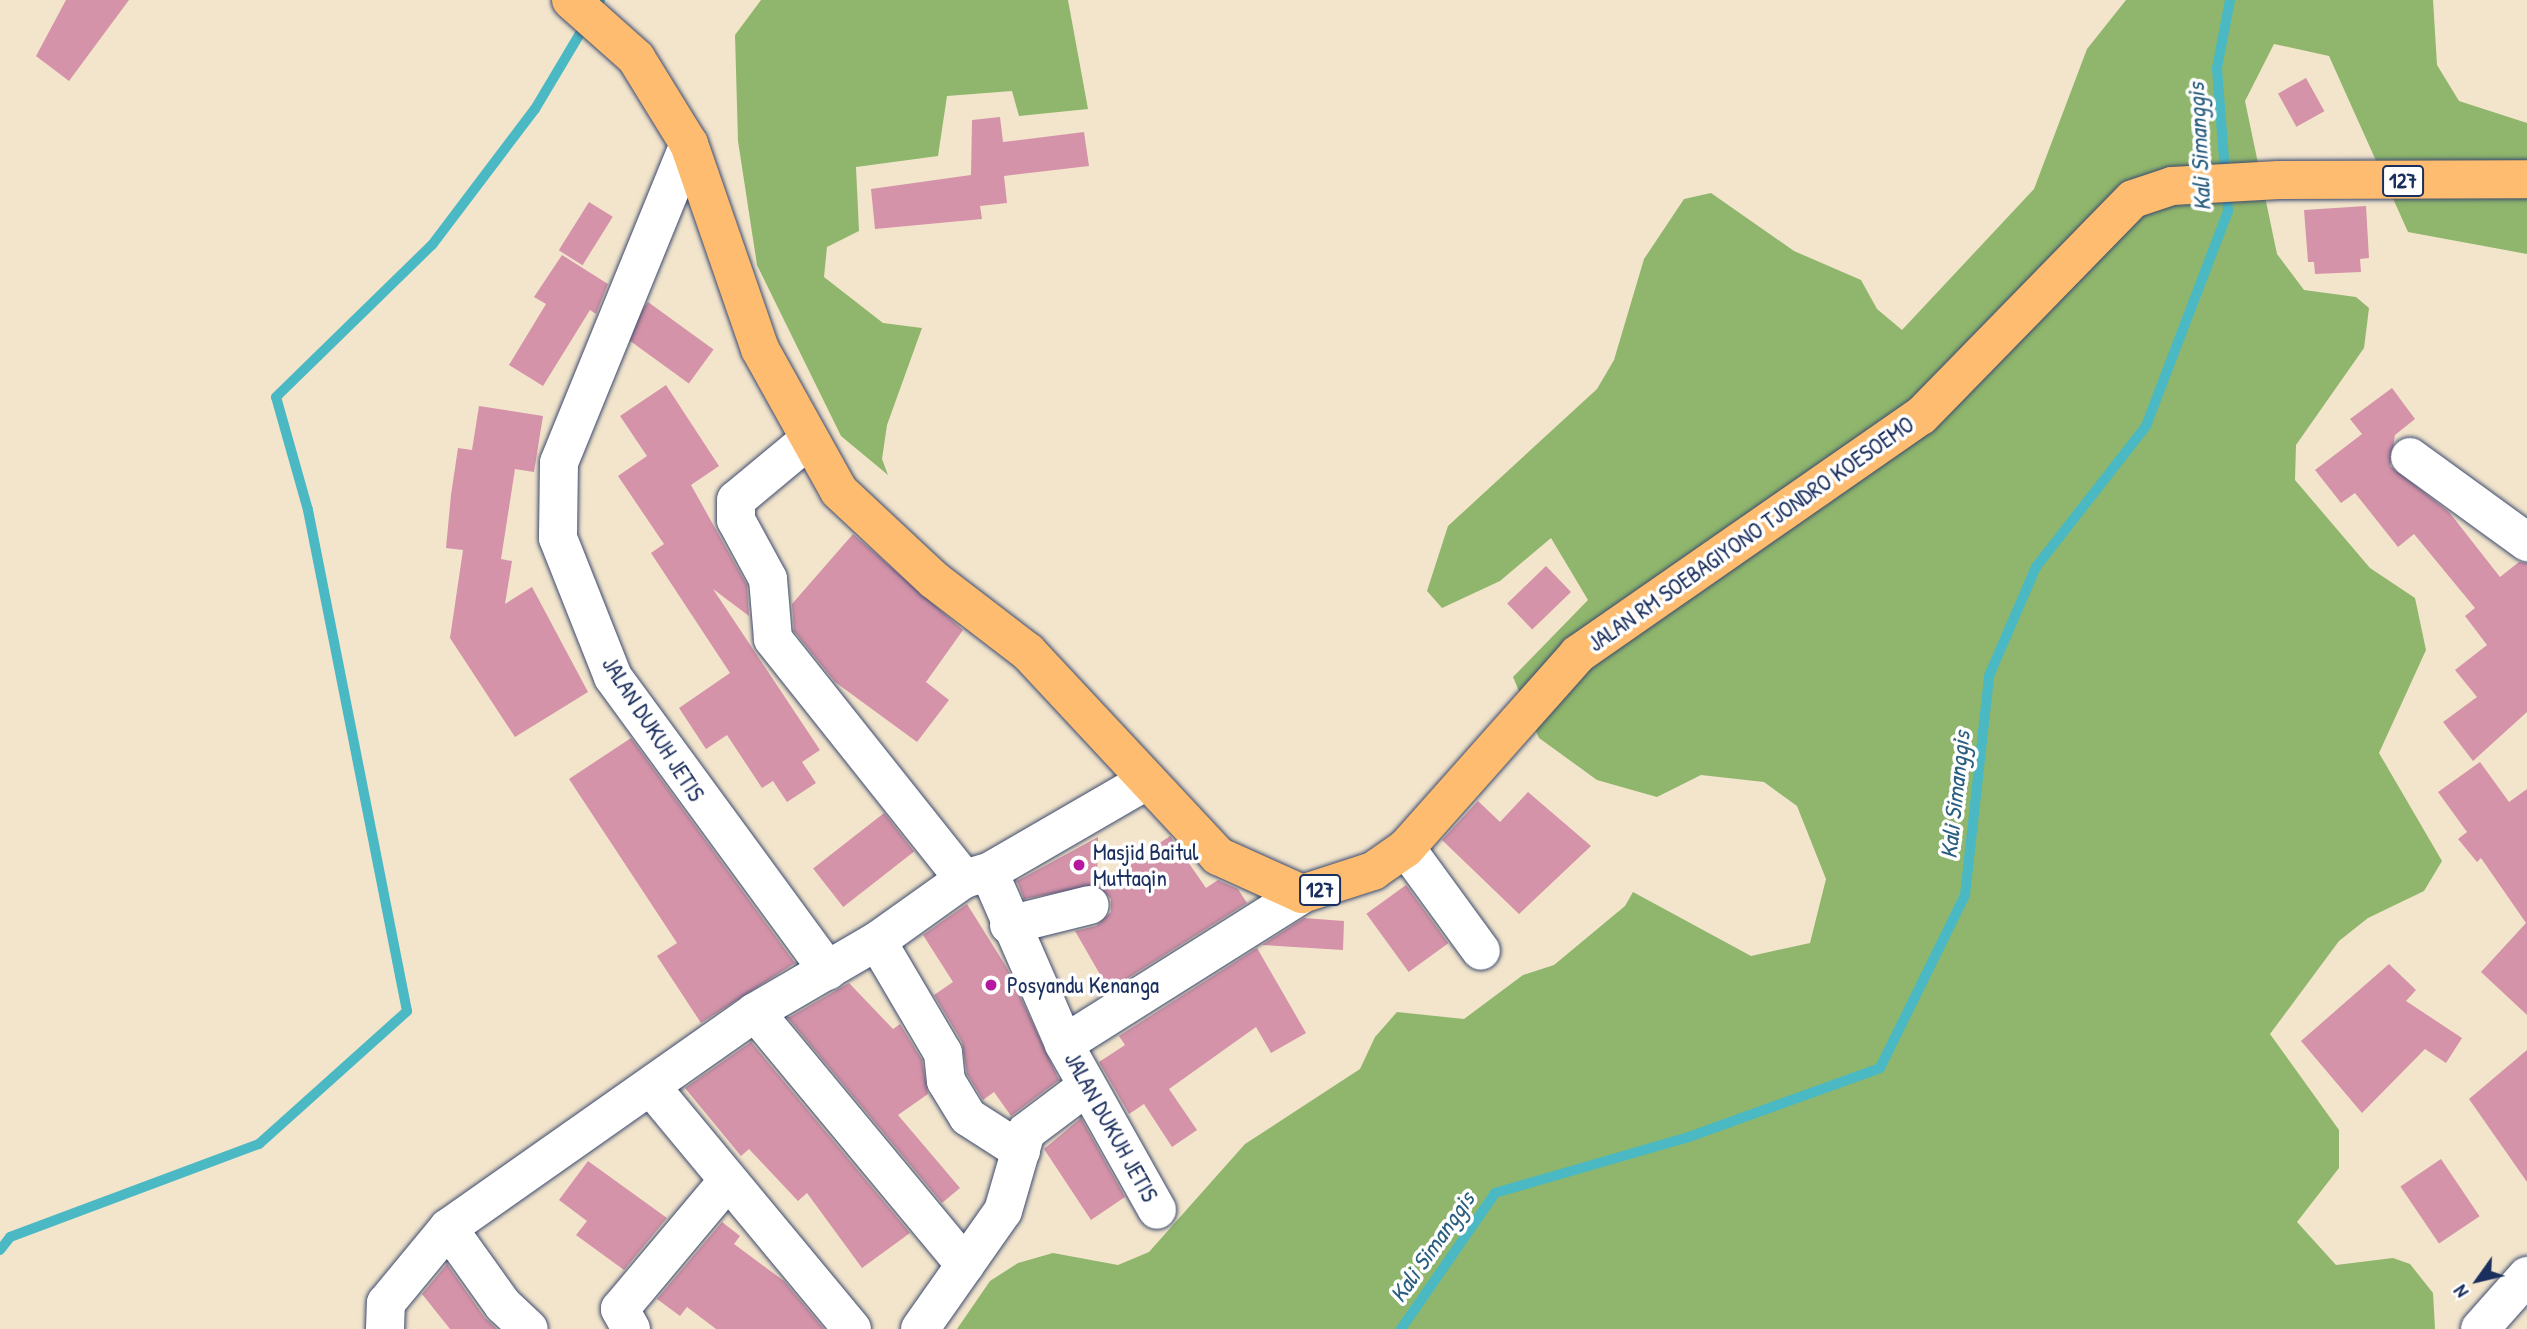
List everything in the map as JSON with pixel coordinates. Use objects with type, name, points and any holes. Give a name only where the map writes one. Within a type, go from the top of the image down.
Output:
[{"type":"main road","name":"127","points":[[570,0],[635,58],[689,144],[760,349],[807,441],[839,491],[880,534],[1028,652],[1144,782],[1218,856],[1303,894]]},
{"type":"main road","name":"JALAN RM SOEBAGIYONO TJONDRO KOESOEMO","points":[[1303,894],[1373,871],[1406,848],[1578,654],[1921,416],[2109,218],[2133,199],[2172,186],[2278,180],[2527,179]]},
{"type":"street","name":"JALAN DUKUH JETIS","points":[[689,144],[559,463],[558,538],[613,677],[828,971]]},
{"type":"street","name":"JALAN DUKUH JETIS","points":[[807,441],[736,499],[736,520],[768,579],[773,639],[976,876],[1010,925],[1086,1087],[1157,1210]]},
{"type":"street","points":[[2410,457],[2527,542]]},
{"type":"street","points":[[384,1329],[386,1303],[448,1228],[652,1088],[755,1012],[877,942],[976,876],[1144,782]]},
{"type":"street","points":[[1406,848],[1481,951]]},
{"type":"street","name":"JALAN DUKUH JETIS","points":[[1064,1044],[1303,894]]},
{"type":"street","points":[[1010,925],[1090,905]]},
{"type":"street","points":[[877,942],[943,1053],[946,1081],[968,1117],[1021,1151]]},
{"type":"street","points":[[755,1012],[965,1265]]},
{"type":"street","points":[[920,1329],[1003,1211],[1026,1132],[1086,1087]]},
{"type":"street","points":[[652,1088],[725,1184],[852,1329]]},
{"type":"street","points":[[631,1329],[620,1310],[725,1184]]},
{"type":"street","points":[[448,1228],[503,1305],[529,1329]]},
{"type":"street","points":[[2480,1329],[2527,1276]]},
{"type":"green space","points":[[761,0],[1068,0],[1088,109],[1019,116],[1012,91],[947,96],[938,156],[856,167],[859,231],[827,247],[824,277],[883,323],[922,328],[887,425],[882,459],[888,475],[841,436],[757,265],[738,141],[735,35]]},
{"type":"green space","points":[[2126,0],[2433,0],[2437,65],[2459,101],[2527,123],[2527,254],[2408,232],[2329,56],[2274,44],[2245,101],[2277,254],[2304,290],[2356,297],[2369,308],[2364,348],[2296,445],[2295,480],[2370,568],[2415,598],[2426,650],[2379,753],[2442,861],[2424,891],[2368,918],[2339,941],[2270,1034],[2339,1130],[2339,1168],[2297,1222],[2336,1265],[2393,1258],[2410,1264],[2433,1293],[2435,1329],[957,1329],[990,1281],[1018,1263],[1053,1253],[1118,1265],[1149,1252],[1245,1144],[1360,1069],[1375,1037],[1397,1012],[1464,1019],[1523,975],[1554,965],[1625,906],[1633,892],[1751,956],[1810,943],[1826,879],[1797,806],[1764,782],[1701,775],[1657,797],[1597,780],[1539,738],[1513,677],[1588,600],[1551,538],[1500,581],[1442,608],[1427,591],[1448,526],[1597,389],[1614,360],[1644,259],[1684,199],[1711,193],[1794,251],[1861,280],[1877,309],[1902,330],[2034,189],[2087,49]]},
{"type":"building","points":[[66,0],[129,0],[69,81],[36,56]]},
{"type":"building","points":[[2306,78],[2324,111],[2296,127],[2278,94]]},
{"type":"building","points":[[1000,117],[1003,142],[1084,132],[1089,166],[1004,176],[1007,203],[980,206],[982,219],[875,229],[871,189],[971,175],[972,120]]},
{"type":"building","points":[[589,202],[613,217],[583,265],[559,250]]},
{"type":"building","points":[[2366,206],[2369,258],[2360,259],[2361,272],[2315,274],[2314,262],[2308,262],[2304,210]]},
{"type":"building","points":[[562,255],[608,284],[596,314],[590,310],[543,386],[509,365],[546,304],[534,297]]},
{"type":"building","points":[[648,302],[714,350],[689,384],[623,336]]},
{"type":"building","points":[[666,385],[719,466],[691,485],[747,585],[749,616],[713,589],[820,750],[802,762],[816,783],[787,802],[773,781],[762,788],[727,735],[706,749],[679,708],[730,673],[651,553],[664,544],[618,476],[647,456],[620,416]]},
{"type":"building","points":[[2392,388],[2415,419],[2395,435],[2390,466],[2449,512],[2500,577],[2519,562],[2527,563],[2527,712],[2473,761],[2443,722],[2477,697],[2455,670],[2487,645],[2465,616],[2475,608],[2414,534],[2398,547],[2355,493],[2341,503],[2315,470],[2362,434],[2350,419]]},
{"type":"building","points":[[479,406],[543,416],[534,472],[515,469],[501,559],[512,561],[505,604],[532,587],[588,692],[515,737],[450,638],[463,550],[446,548],[451,495],[458,448],[472,450]]},
{"type":"building","points":[[853,534],[963,630],[926,682],[949,700],[917,742],[835,682],[794,631],[792,604]]},
{"type":"building","points":[[1546,566],[1571,592],[1532,629],[1507,604]]},
{"type":"building","points":[[631,738],[795,963],[701,1023],[657,956],[677,943],[569,779]]},
{"type":"building","points":[[2480,762],[2509,802],[2527,789],[2527,1015],[2481,972],[2526,923],[2481,858],[2477,862],[2458,839],[2467,832],[2438,792]]},
{"type":"building","points":[[1528,792],[1591,846],[1519,914],[1442,840],[1478,801],[1500,822]]},
{"type":"building","points":[[884,813],[914,852],[843,907],[813,868]]},
{"type":"building","points":[[1170,836],[1206,888],[1218,880],[1238,889],[1247,903],[1109,990],[1075,931],[1096,926],[1111,912],[1111,899],[1098,885]]},
{"type":"building","points":[[1098,837],[1097,885],[1024,899],[1017,881]]},
{"type":"building","points":[[1406,885],[1448,943],[1409,972],[1366,914]]},
{"type":"building","points":[[967,904],[1007,968],[1059,1080],[1011,1116],[994,1092],[983,1100],[967,1074],[962,1042],[934,995],[953,982],[923,935]]},
{"type":"building","points":[[1304,918],[1344,921],[1343,950],[1262,945]]},
{"type":"building","points":[[1257,948],[1306,1033],[1271,1053],[1256,1027],[1169,1089],[1197,1130],[1172,1147],[1144,1104],[1129,1114],[1099,1062],[1125,1045],[1119,1036]]},
{"type":"building","points":[[2389,964],[2416,990],[2406,1001],[2462,1038],[2446,1063],[2425,1049],[2362,1113],[2301,1041]]},
{"type":"building","points":[[849,983],[893,1029],[900,1024],[922,1060],[928,1094],[898,1115],[960,1188],[942,1203],[788,1018]]},
{"type":"building","points":[[751,1042],[910,1233],[862,1268],[807,1193],[798,1201],[749,1149],[741,1156],[685,1088]]},
{"type":"building","points":[[2527,1050],[2527,1182],[2469,1099]]},
{"type":"building","points":[[1081,1118],[1125,1197],[1091,1220],[1044,1149]]},
{"type":"building","points":[[2441,1159],[2480,1216],[2439,1244],[2400,1186]]},
{"type":"building","points":[[588,1161],[667,1218],[624,1270],[576,1235],[587,1221],[559,1200]]},
{"type":"building","points":[[722,1222],[740,1236],[734,1244],[784,1281],[824,1329],[716,1329],[687,1307],[680,1316],[657,1299]]},
{"type":"building","points":[[447,1264],[485,1318],[497,1329],[450,1329],[422,1294]]},
{"type":"waterway","points":[[0,1250],[10,1237],[259,1144],[407,1011],[308,510],[276,397],[432,245],[535,109],[600,0]]},
{"type":"waterway","name":"Kali Simanggis","points":[[1401,1329],[1495,1193],[1686,1138],[1880,1068],[1965,895],[1989,676],[2036,567],[2146,426],[2228,211],[2217,68],[2230,0]]},
{"type":"place","name":"Masjid Baitul Muttaqin","points":[[1079,865]]},
{"type":"place","name":"Posyandu Kenanga","points":[[991,985]]}]
